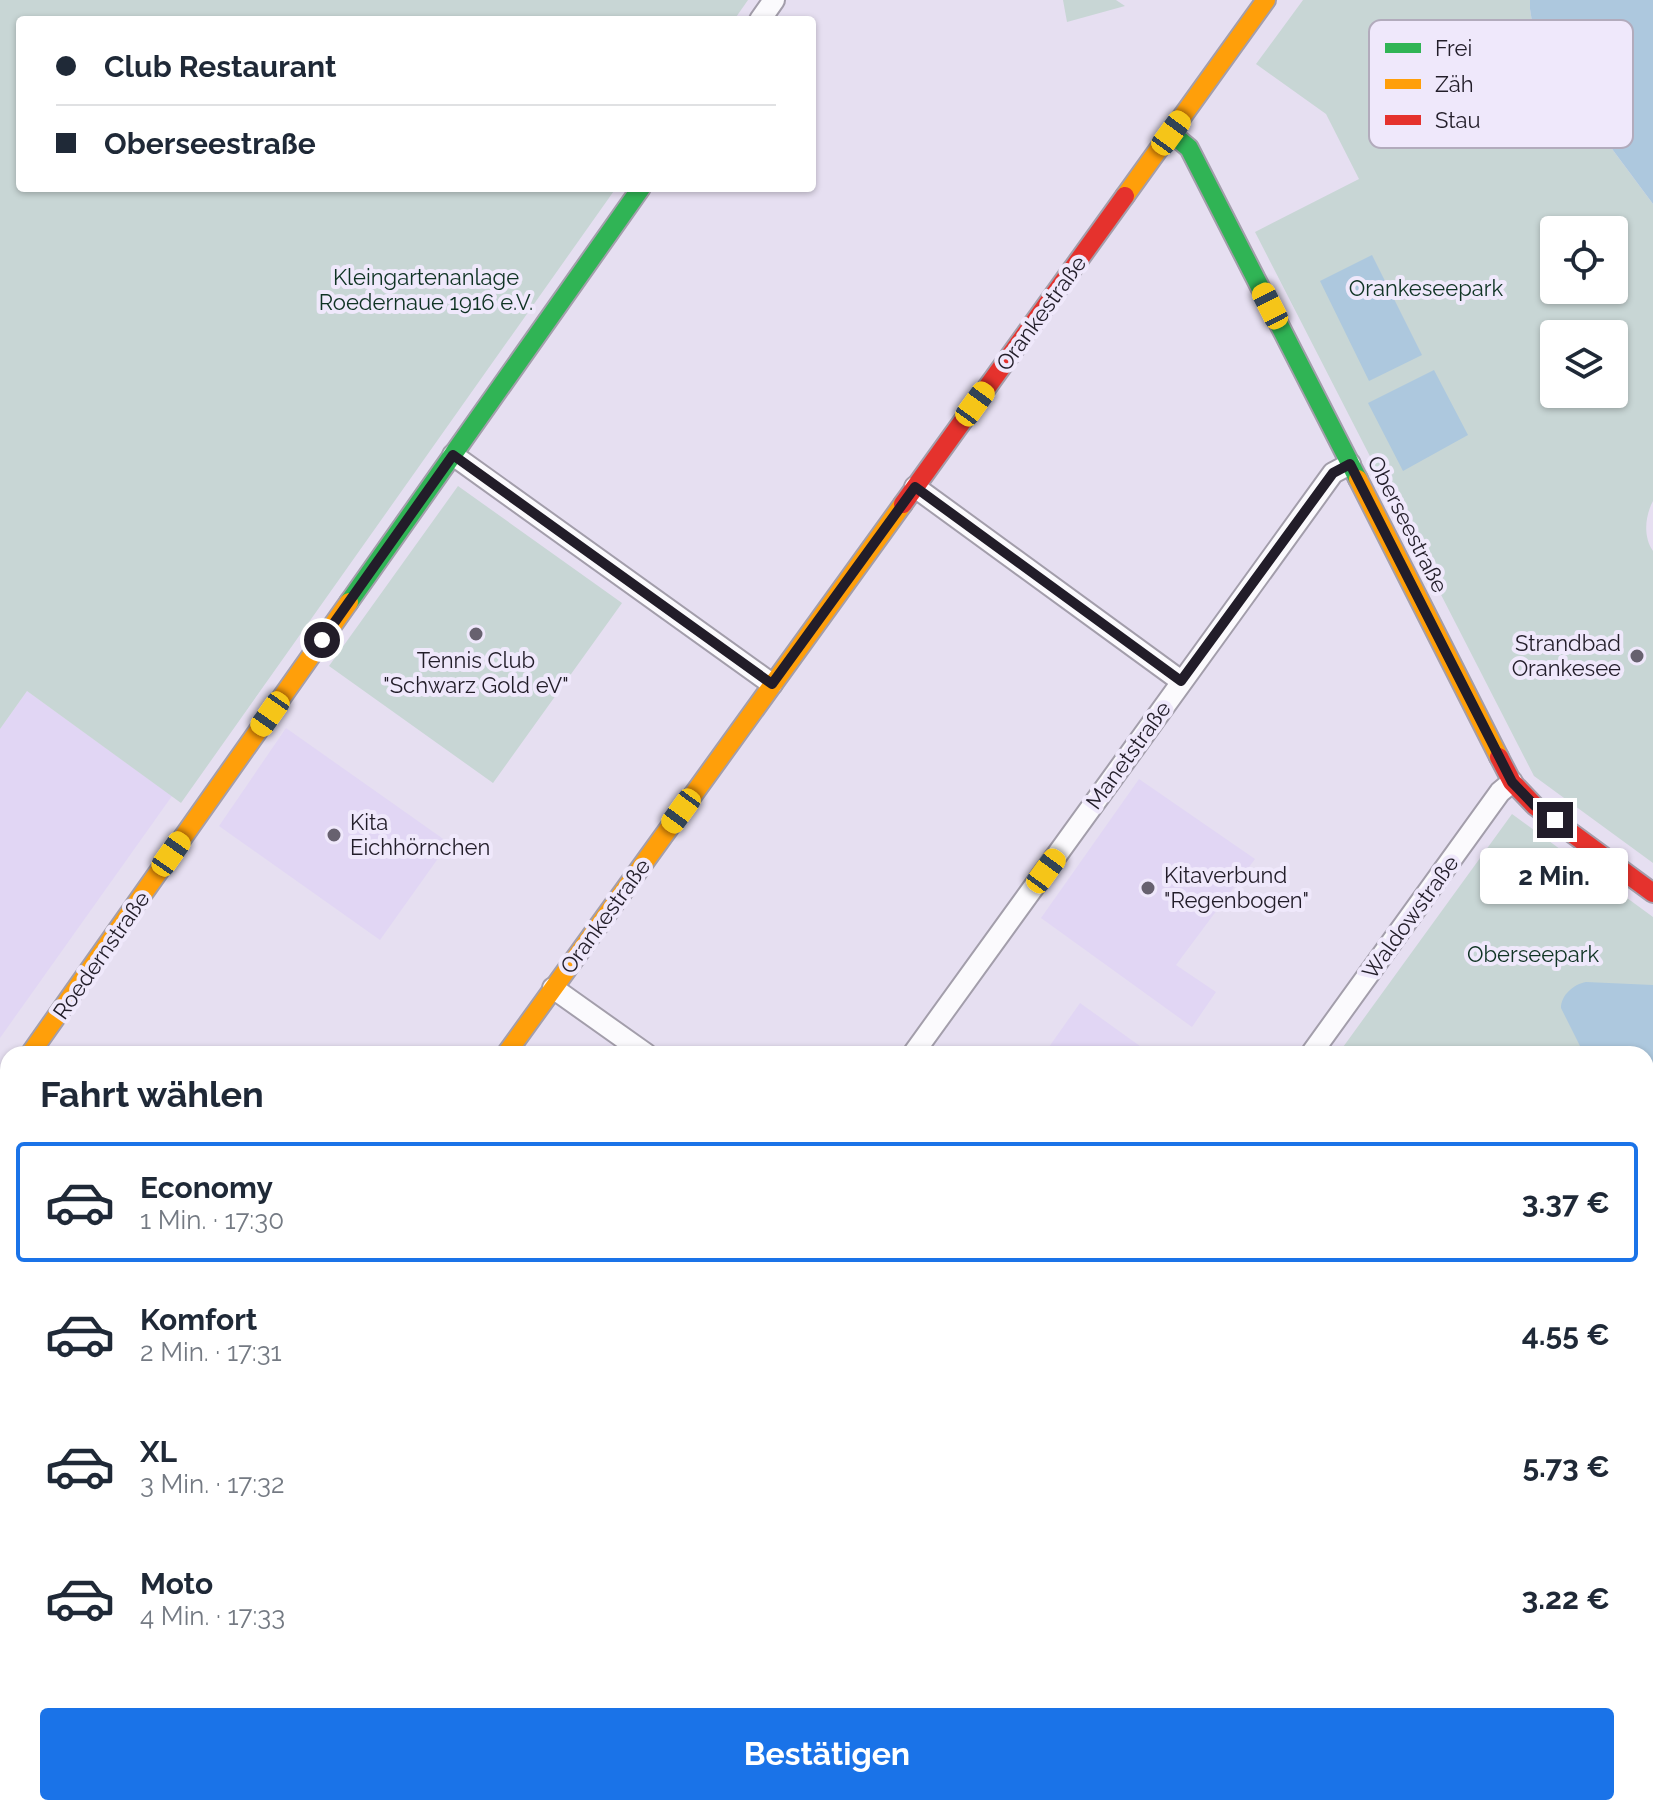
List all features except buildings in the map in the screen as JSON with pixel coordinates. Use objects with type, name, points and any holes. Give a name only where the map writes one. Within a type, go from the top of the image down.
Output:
[{"type":"street","name":"Orankestraße","points":[[512,1046],[1266,0]]},
{"type":"street","name":"Oberseestraße","points":[[1171,133],[1189,148],[1512,782],[1535,806],[1653,893]]},
{"type":"street","name":"Roedernstraße","points":[[36,1046],[638,192]]},
{"type":"street","points":[[453,455],[772,684]]},
{"type":"street","name":"Manetstraße","points":[[919,1046],[1333,473],[1350,464]]},
{"type":"street","points":[[915,487],[1181,681]]},
{"type":"street","name":"Waldowstraße","points":[[1317,1046],[1500,792],[1512,782]]},
{"type":"street","points":[[553,988],[635,1046]]},
{"type":"shaded area","points":[[27,691],[172,796],[0,1038],[0,729]]},
{"type":"shaded area","name":"Kita Eichhörnchen","points":[[286,728],[449,843],[380,940],[219,826]]},
{"type":"shaded area","name":"Kitaverbund \"Regenbogen\"","points":[[1139,779],[1255,859],[1176,965],[1216,992],[1192,1027],[1041,918]]},
{"type":"shaded area","points":[[1080,1003],[1140,1046],[1050,1046]]},
{"type":"green space","name":"Kleingartenanlage Roedernaue 1916 e.V.","points":[[0,0],[748,0],[737,16],[16,16],[16,192],[613,192],[181,803],[27,691],[0,729]]},
{"type":"green space","points":[[1063,0],[1116,0],[1125,6],[1067,22]]},
{"type":"green space","name":"Orankeseepark","points":[[1303,0],[1530,0],[1532,20],[1369,20],[1369,148],[1611,148],[1653,204],[1653,501],[1646,526],[1653,551],[1653,863],[1534,776],[1255,232],[1359,179],[1326,114],[1256,64]]},
{"type":"green space","name":"Tennis Club \"Schwarz Gold eV\"","points":[[458,486],[622,603],[493,783],[329,666]]},
{"type":"green space","name":"Oberseepark","points":[[1512,814],[1653,917],[1653,1046],[1344,1046]]},
{"type":"water","points":[[1530,0],[1653,0],[1653,204],[1611,148],[1633,148],[1633,20],[1532,20]]},
{"type":"water","points":[[1372,255],[1422,355],[1369,381],[1320,281]]},
{"type":"water","points":[[1434,370],[1468,435],[1403,471],[1368,403]]},
{"type":"water","points":[[1586,982],[1653,985],[1653,1046],[1580,1046],[1561,1008],[1563,999],[1577,985]]},
{"type":"traffic: fast","points":[[1171,133],[1189,148],[1358,479]]},
{"type":"traffic: fast","points":[[349,602],[638,192]]},
{"type":"traffic: slow","points":[[1125,196],[1266,0]]},
{"type":"traffic: slow","points":[[1358,479],[1499,757]]},
{"type":"traffic: slow","points":[[512,1046],[903,504]]},
{"type":"traffic: slow","points":[[36,1046],[349,602]]},
{"type":"traffic: jam","points":[[903,504],[1125,196]]},
{"type":"traffic: jam","points":[[1499,757],[1512,782],[1535,806],[1653,893]]},
{"type":"place","name":"Tennis Club \"Schwarz Gold eV\"","points":[[476,634]]},
{"type":"place","name":"Strandbad Orankesee","points":[[1637,656]]},
{"type":"place","name":"Kita Eichhörnchen","points":[[334,835]]},
{"type":"place","name":"Kitaverbund \"Regenbogen\"","points":[[1148,888]]},
{"type":"route","points":[[322,640],[453,455],[772,684],[915,487],[1181,681],[1333,473],[1350,464],[1512,782],[1535,806],[1555,820]]}]
